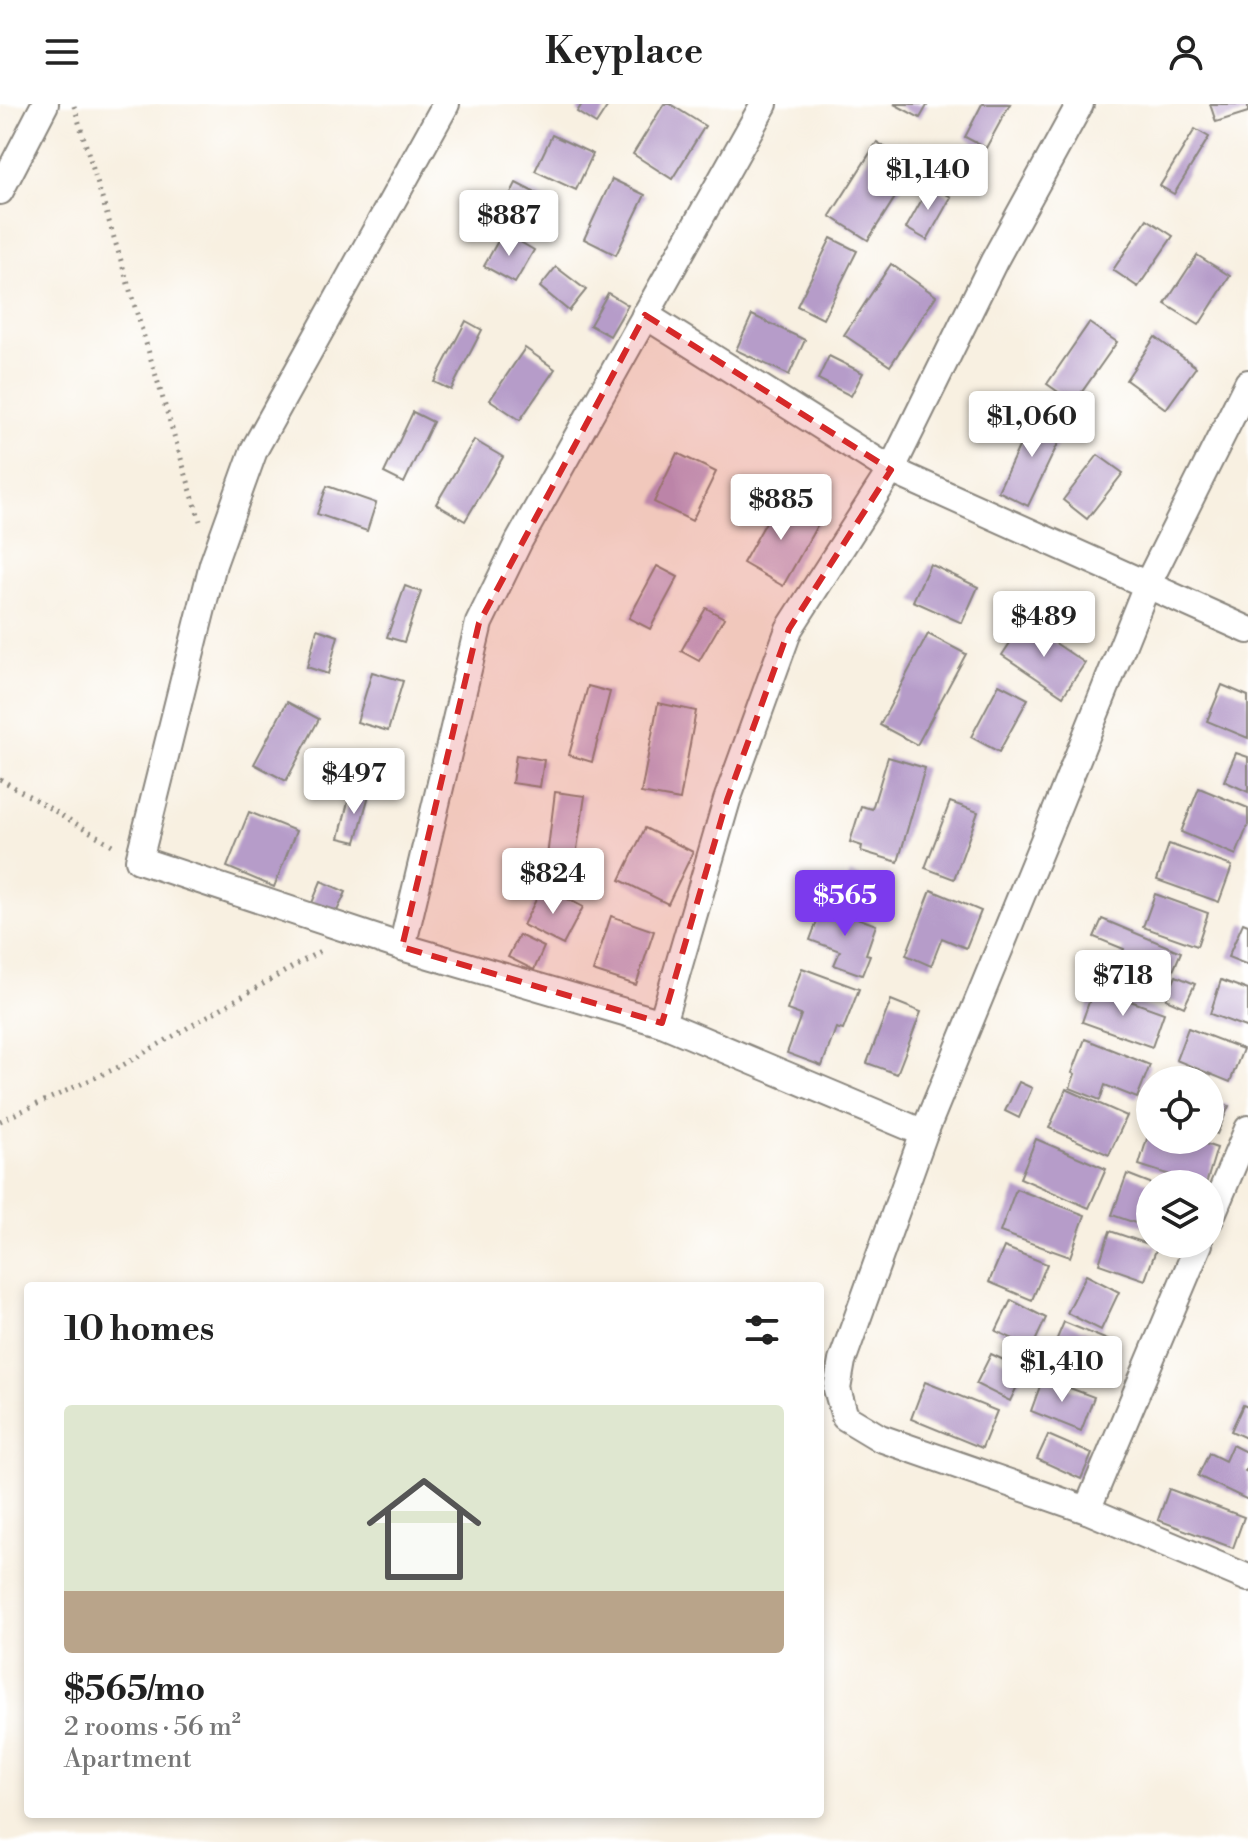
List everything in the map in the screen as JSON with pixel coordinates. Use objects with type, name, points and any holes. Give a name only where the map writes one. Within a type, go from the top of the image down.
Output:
[{"type":"street","points":[[0,191],[45,104]]},
{"type":"street","points":[[446,104],[254,450],[213,564],[139,860],[402,947],[662,1023],[924,1133]]},
{"type":"street","points":[[402,947],[479,623],[519,541],[764,104]]},
{"type":"street","points":[[662,1023],[727,800],[789,629],[891,470],[994,261],[1080,104]]},
{"type":"street","points":[[645,315],[891,470],[1248,630]]},
{"type":"street","points":[[1248,383],[1147,585],[924,1133],[842,1361],[837,1389],[845,1417],[880,1438],[1087,1510],[1248,1578]]},
{"type":"street","points":[[1224,1186],[1248,1129]]},
{"type":"street","points":[[1087,1510],[1193,1258]]},
{"type":"path","points":[[73,104],[213,564]]},
{"type":"path","points":[[0,779],[139,860]]},
{"type":"path","points":[[0,1121],[123,1065],[354,931]]},
{"type":"highlighted area","points":[[645,315],[891,470],[789,629],[727,800],[662,1023],[402,947],[479,623]]},
{"type":"building","points":[[582,104],[609,104],[596,124],[577,112]]},
{"type":"building","points":[[664,104],[670,104],[705,126],[672,179],[633,154]]},
{"type":"building","points":[[894,104],[928,104],[920,118]]},
{"type":"building","points":[[982,104],[1010,104],[986,148],[965,137]]},
{"type":"building","points":[[1210,104],[1248,104],[1248,112],[1216,122]]},
{"type":"building","points":[[1195,129],[1209,137],[1174,194],[1160,186]]},
{"type":"building","points":[[552,135],[593,154],[576,190],[535,171]]},
{"type":"building","points":[[877,142],[915,166],[868,240],[830,216]]},
{"type":"building","points":[[612,179],[645,195],[616,255],[584,239]]},
{"type":"building","points":[[516,183],[553,202],[542,224],[505,205]]},
{"type":"building","points":[[930,185],[951,197],[927,240],[906,228]]},
{"type":"building","points":[[1147,219],[1173,236],[1138,287],[1113,270]]},
{"type":"building","points":[[503,232],[534,250],[515,283],[484,266]]},
{"type":"building","points":[[831,238],[857,251],[823,319],[797,306]]},
{"type":"building","points":[[1197,255],[1230,276],[1199,325],[1165,304]]},
{"type":"building","points":[[891,264],[936,296],[890,366],[844,335]]},
{"type":"building","points":[[556,267],[586,290],[569,311],[540,287]]},
{"type":"building","points":[[608,293],[628,305],[610,336],[590,325]]},
{"type":"building","points":[[752,315],[805,340],[789,375],[736,350]]},
{"type":"building","points":[[466,321],[482,330],[451,390],[434,382]]},
{"type":"building","points":[[1089,323],[1117,342],[1074,403],[1047,384]]},
{"type":"building","points":[[1155,337],[1196,367],[1166,409],[1126,380]]},
{"type":"building","points":[[525,348],[555,369],[520,420],[490,400]]},
{"type":"building","points":[[829,356],[863,373],[851,396],[818,379]]},
{"type":"building","points":[[413,412],[433,422],[404,483],[384,473]]},
{"type":"building","points":[[1035,413],[1066,427],[1028,506],[998,491]]},
{"type":"building","points":[[474,440],[503,457],[465,521],[436,504]]},
{"type":"building","points":[[677,453],[716,472],[692,521],[654,502]]},
{"type":"building","points":[[1098,455],[1123,473],[1087,519],[1063,500]]},
{"type":"building","points":[[327,486],[376,503],[367,531],[317,514]]},
{"type":"building","points":[[779,499],[819,522],[783,586],[743,563]]},
{"type":"building","points":[[930,564],[978,587],[962,623],[913,601]]},
{"type":"building","points":[[657,566],[678,577],[650,629],[629,618]]},
{"type":"building","points":[[405,586],[421,592],[404,642],[387,637]]},
{"type":"building","points":[[706,608],[724,618],[699,661],[681,651]]},
{"type":"building","points":[[1024,622],[1085,663],[1063,696],[1002,655]]},
{"type":"building","points":[[317,629],[338,636],[328,674],[307,667]]},
{"type":"building","points":[[928,634],[966,654],[917,745],[880,725]]},
{"type":"building","points":[[372,672],[403,681],[388,731],[357,722]]},
{"type":"building","points":[[999,684],[1028,699],[999,752],[971,737]]},
{"type":"building","points":[[1222,685],[1248,696],[1248,738],[1207,721]]},
{"type":"building","points":[[588,686],[610,692],[592,762],[569,755]]},
{"type":"building","points":[[287,702],[319,719],[286,781],[254,764]]},
{"type":"building","points":[[658,703],[696,711],[680,800],[641,793]]},
{"type":"building","points":[[1236,753],[1248,757],[1248,792],[1224,781]]},
{"type":"building","points":[[516,755],[544,760],[540,787],[512,783]]},
{"type":"building","points":[[888,757],[925,768],[898,862],[861,851],[862,846],[850,842],[861,806],[872,809]]},
{"type":"building","points":[[1199,788],[1248,808],[1248,825],[1236,855],[1181,832]]},
{"type":"building","points":[[351,790],[369,795],[356,842],[339,838]]},
{"type":"building","points":[[555,792],[585,796],[574,869],[546,865]]},
{"type":"building","points":[[950,802],[978,812],[954,879],[925,868]]},
{"type":"building","points":[[249,812],[296,831],[274,887],[227,867]]},
{"type":"building","points":[[645,828],[693,852],[668,904],[620,880]]},
{"type":"building","points":[[1169,844],[1232,866],[1219,902],[1157,880]]},
{"type":"building","points":[[850,873],[868,880],[855,914],[838,908]]},
{"type":"building","points":[[321,881],[346,892],[336,913],[312,903]]},
{"type":"building","points":[[543,886],[583,907],[563,945],[523,925]]},
{"type":"building","points":[[931,890],[981,911],[966,948],[942,938],[931,966],[906,955]]},
{"type":"building","points":[[1155,894],[1208,913],[1197,946],[1143,927]]},
{"type":"building","points":[[823,905],[876,925],[862,975],[834,965],[840,951],[810,940]]},
{"type":"building","points":[[611,916],[654,931],[636,985],[593,971]]},
{"type":"building","points":[[1102,919],[1181,952],[1163,995],[1114,974],[1124,949],[1094,937]]},
{"type":"building","points":[[1243,923],[1248,925],[1248,965],[1228,957]]},
{"type":"building","points":[[519,935],[544,947],[534,970],[508,957]]},
{"type":"building","points":[[802,968],[859,989],[843,1030],[836,1028],[822,1066],[787,1053],[801,1015],[787,1010]]},
{"type":"building","points":[[1176,976],[1195,984],[1184,1007],[1166,999]]},
{"type":"building","points":[[1221,980],[1248,990],[1248,1028],[1210,1014]]},
{"type":"building","points":[[1094,988],[1164,1013],[1152,1047],[1082,1022]]},
{"type":"building","points":[[891,1000],[921,1012],[897,1074],[867,1063]]},
{"type":"building","points":[[1188,1028],[1243,1049],[1230,1082],[1224,1080],[1224,1066],[1191,1066],[1176,1060]]},
{"type":"building","points":[[1085,1039],[1150,1065],[1136,1066],[1136,1098],[1105,1085],[1100,1100],[1070,1088],[1075,1074],[1072,1073]]},
{"type":"building","points":[[1019,1082],[1032,1088],[1019,1118],[1005,1111]]},
{"type":"building","points":[[1066,1089],[1127,1116],[1109,1155],[1049,1128]]},
{"type":"building","points":[[1036,1139],[1106,1169],[1089,1208],[1020,1178]]},
{"type":"building","points":[[1142,1154],[1215,1154],[1210,1170],[1155,1170],[1139,1165]]},
{"type":"building","points":[[1127,1174],[1136,1178],[1136,1223],[1112,1215]]},
{"type":"building","points":[[1016,1189],[1085,1215],[1070,1257],[1000,1232]]},
{"type":"building","points":[[1110,1231],[1136,1240],[1136,1258],[1153,1258],[1145,1280],[1099,1264]]},
{"type":"building","points":[[1004,1247],[1047,1264],[1032,1300],[989,1282]]},
{"type":"building","points":[[1086,1275],[1119,1292],[1101,1330],[1067,1313]]},
{"type":"building","points":[[1011,1300],[1046,1318],[1032,1348],[996,1331]]},
{"type":"building","points":[[1064,1322],[1110,1341],[1095,1379],[1048,1360]]},
{"type":"building","points":[[991,1354],[1025,1370],[1010,1401],[976,1384]]},
{"type":"building","points":[[1043,1378],[1094,1397],[1081,1431],[1031,1411]]},
{"type":"building","points":[[925,1382],[997,1411],[982,1448],[911,1419]]},
{"type":"building","points":[[1243,1405],[1248,1407],[1248,1439],[1231,1431]]},
{"type":"building","points":[[1048,1435],[1092,1454],[1081,1479],[1037,1459]]},
{"type":"building","points":[[1232,1445],[1248,1453],[1245,1471],[1248,1472],[1248,1500],[1198,1476],[1209,1453],[1225,1461]]},
{"type":"building","points":[[1169,1489],[1244,1517],[1233,1548],[1158,1520]]}]
